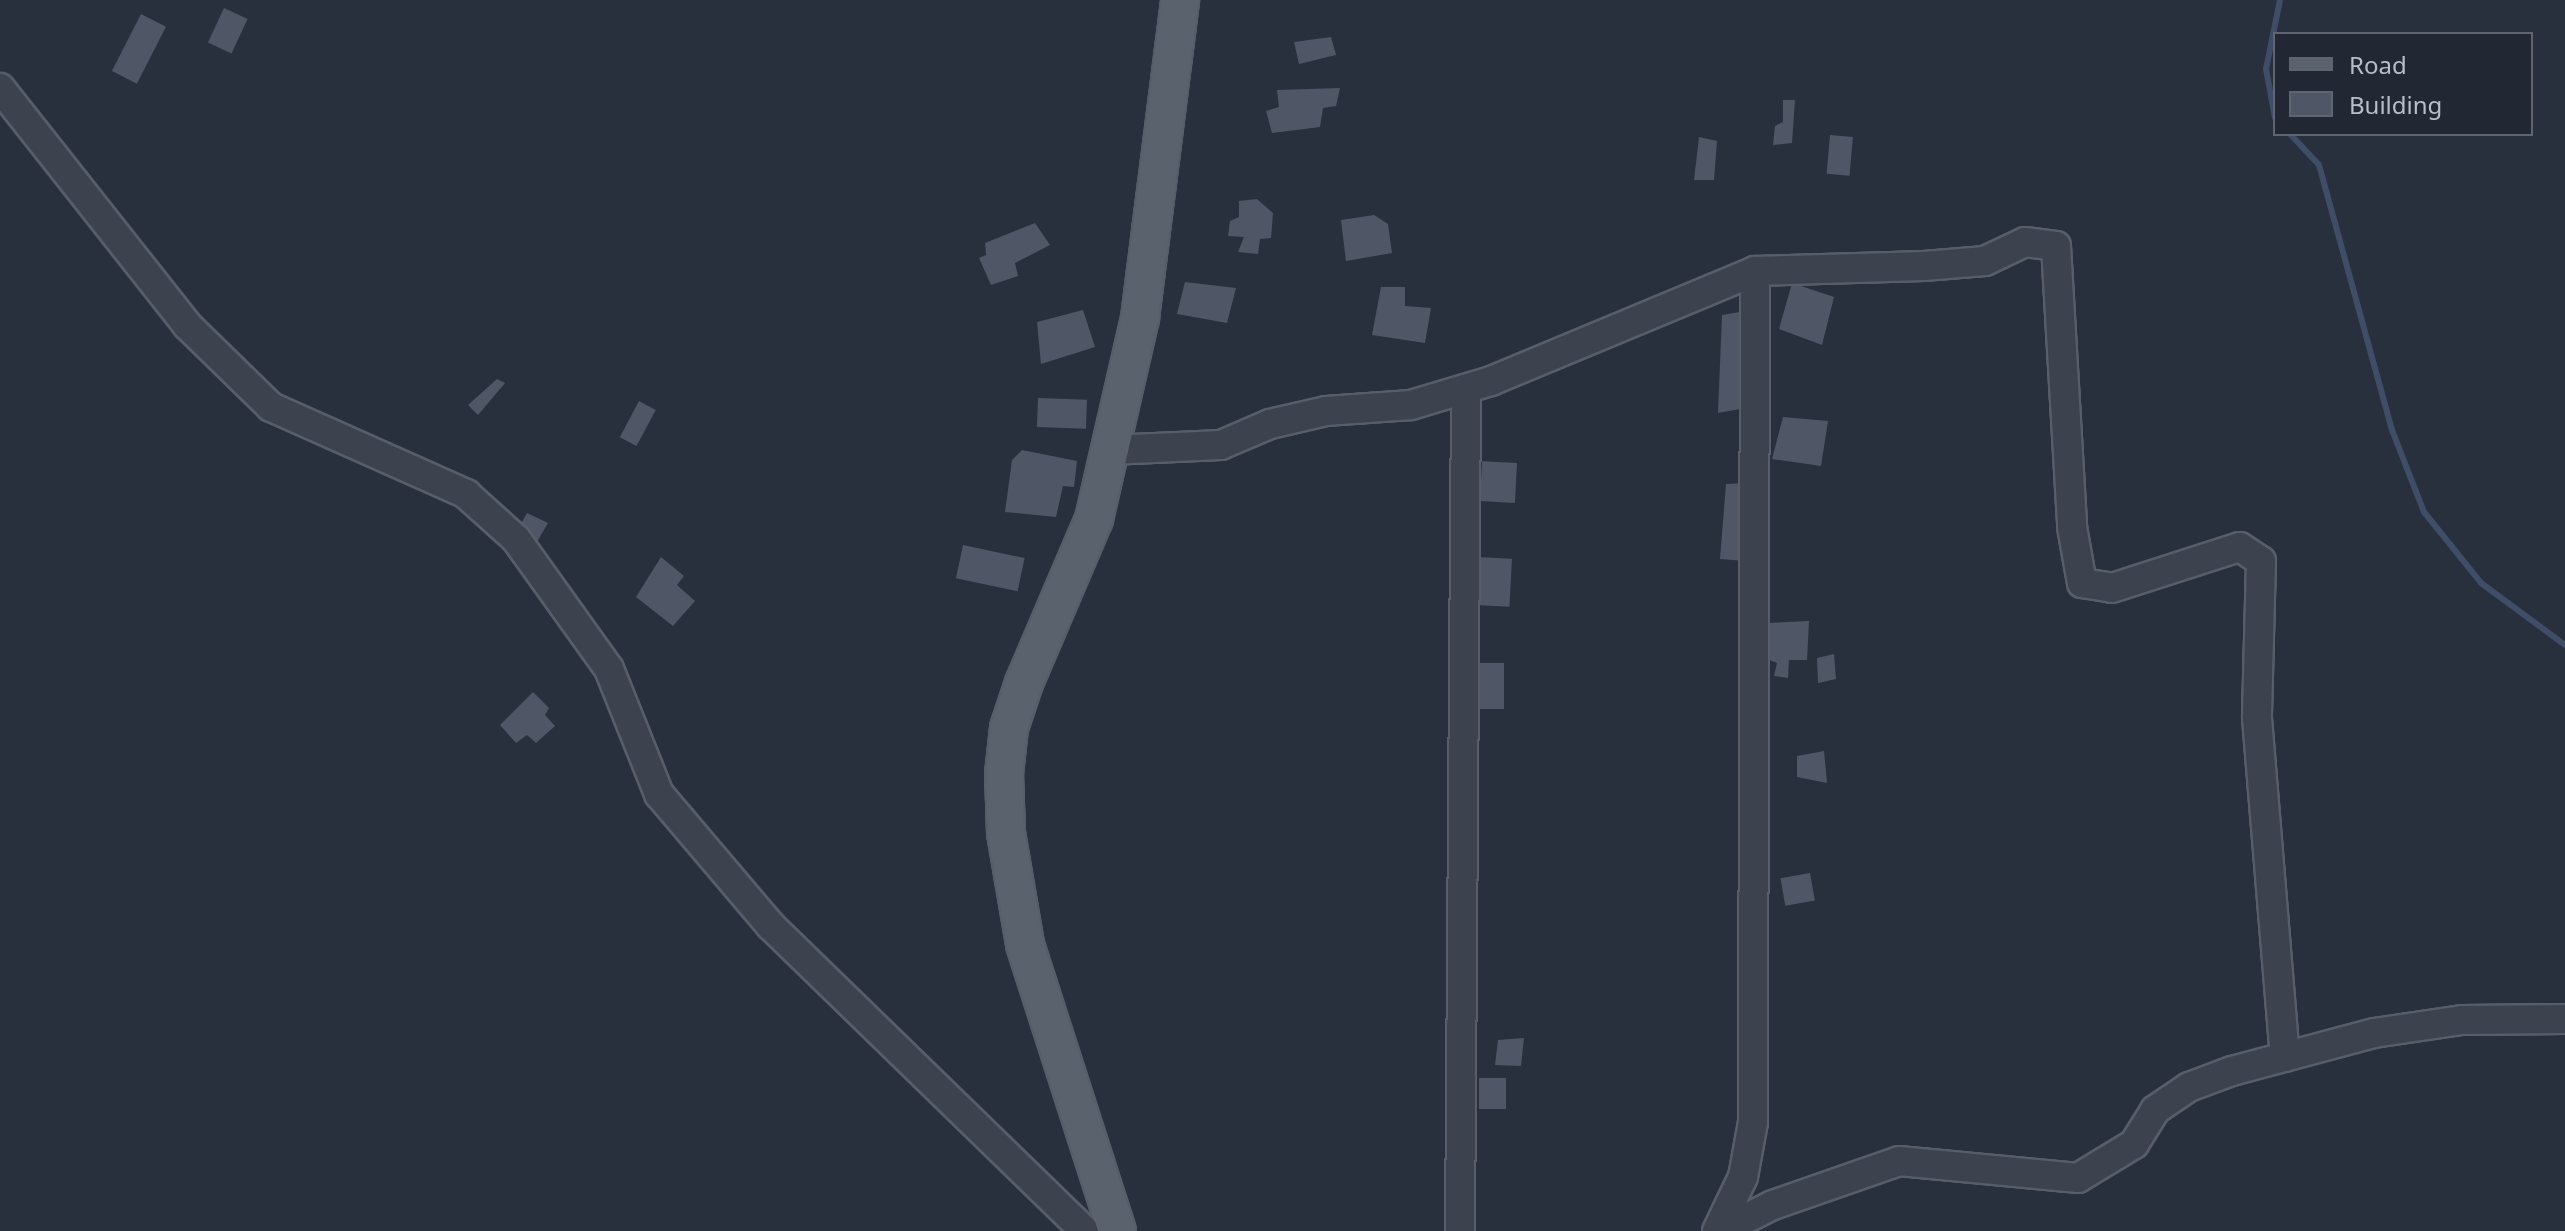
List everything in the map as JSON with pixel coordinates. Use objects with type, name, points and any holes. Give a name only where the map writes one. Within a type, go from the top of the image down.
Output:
[{"type":"main road","points":[[1117,1231],[1025,944],[1006,833],[1004,774],[1009,728],[1094,519],[1110,450],[1140,318],[1180,0]]},
{"type":"street","points":[[0,88],[188,326],[271,407],[466,494],[516,539],[609,669],[659,794],[770,925],[1085,1231]]},
{"type":"street","points":[[1110,450],[1221,445],[1270,424],[1326,411],[1411,405],[1466,389],[1755,271],[1939,265],[1985,261],[2025,242],[2056,246],[2072,527],[2082,583],[2112,588],[2240,547],[2261,561],[2257,718],[2285,1057]]},
{"type":"street","points":[[1719,1231],[1743,1177],[1753,1122],[1755,271]]},
{"type":"street","points":[[1460,1231],[1466,389]]},
{"type":"street","points":[[1719,1231],[1797,1196],[1899,1161],[2078,1178],[2134,1144],[2155,1110],[2189,1087],[2285,1057],[2462,1020],[2565,1019]]},
{"type":"building","points":[[224,8],[248,19],[232,53],[208,42]]},
{"type":"building","points":[[141,14],[166,27],[137,84],[112,71]]},
{"type":"building","points":[[1331,37],[1336,55],[1299,64],[1294,42]]},
{"type":"building","points":[[1340,88],[1336,106],[1323,108],[1320,127],[1272,133],[1266,111],[1279,107],[1277,90]]},
{"type":"building","points":[[1783,100],[1795,100],[1792,143],[1773,145],[1775,126],[1783,122]]},
{"type":"building","points":[[1830,135],[1853,137],[1850,176],[1827,174]]},
{"type":"building","points":[[1699,137],[1717,141],[1714,180],[1694,180]]},
{"type":"building","points":[[1257,199],[1273,213],[1271,238],[1260,239],[1258,254],[1238,252],[1244,237],[1228,236],[1230,221],[1239,217],[1239,201]]},
{"type":"building","points":[[1374,215],[1388,224],[1392,253],[1346,261],[1341,220]]},
{"type":"building","points":[[1035,223],[1050,245],[1015,263],[1018,276],[991,285],[979,258],[986,255],[985,243]]},
{"type":"building","points":[[1185,282],[1236,288],[1227,323],[1177,314]]},
{"type":"building","points":[[1792,283],[1834,297],[1822,345],[1779,329]]},
{"type":"building","points":[[1381,287],[1405,287],[1405,306],[1431,308],[1425,343],[1372,335]]},
{"type":"building","points":[[1083,310],[1095,347],[1041,364],[1037,322]]},
{"type":"building","points":[[1746,311],[1740,409],[1718,413],[1722,315]]},
{"type":"building","points":[[497,379],[505,383],[478,415],[468,405]]},
{"type":"building","points":[[1038,398],[1087,400],[1086,429],[1037,427]]},
{"type":"building","points":[[639,401],[656,410],[637,446],[620,437]]},
{"type":"building","points":[[1783,417],[1828,421],[1821,466],[1772,459]]},
{"type":"building","points":[[1022,450],[1077,461],[1074,487],[1063,486],[1056,517],[1005,512],[1012,460]]},
{"type":"building","points":[[1482,461],[1517,463],[1515,503],[1480,501]]},
{"type":"building","points":[[1747,483],[1746,561],[1720,559],[1726,484]]},
{"type":"building","points":[[527,513],[548,523],[537,542],[516,533]]},
{"type":"building","points":[[963,545],[1025,558],[1018,591],[956,578]]},
{"type":"building","points":[[661,557],[684,576],[677,585],[695,601],[673,626],[636,597]]},
{"type":"building","points":[[1477,557],[1512,559],[1509,607],[1474,605]]},
{"type":"building","points":[[1809,621],[1807,660],[1789,660],[1788,678],[1774,676],[1777,663],[1767,659],[1768,623]]},
{"type":"building","points":[[1834,654],[1836,679],[1818,683],[1817,658]]},
{"type":"building","points":[[1474,663],[1504,663],[1504,709],[1474,709]]},
{"type":"building","points":[[533,692],[549,708],[545,715],[555,726],[536,743],[527,735],[516,743],[500,725]]},
{"type":"building","points":[[1824,751],[1827,783],[1797,777],[1797,756]]},
{"type":"building","points":[[1810,873],[1815,901],[1785,906],[1780,878]]},
{"type":"building","points":[[1524,1038],[1521,1066],[1495,1065],[1498,1040]]},
{"type":"building","points":[[1479,1078],[1506,1078],[1506,1109],[1479,1109]]},
{"type":"waterway","points":[[2274,32],[2280,0]]},
{"type":"waterway","points":[[2273,34],[2266,69],[2273,107]]},
{"type":"waterway","points":[[2292,136],[2319,165],[2392,430],[2424,512],[2481,583],[2565,645]]}]
